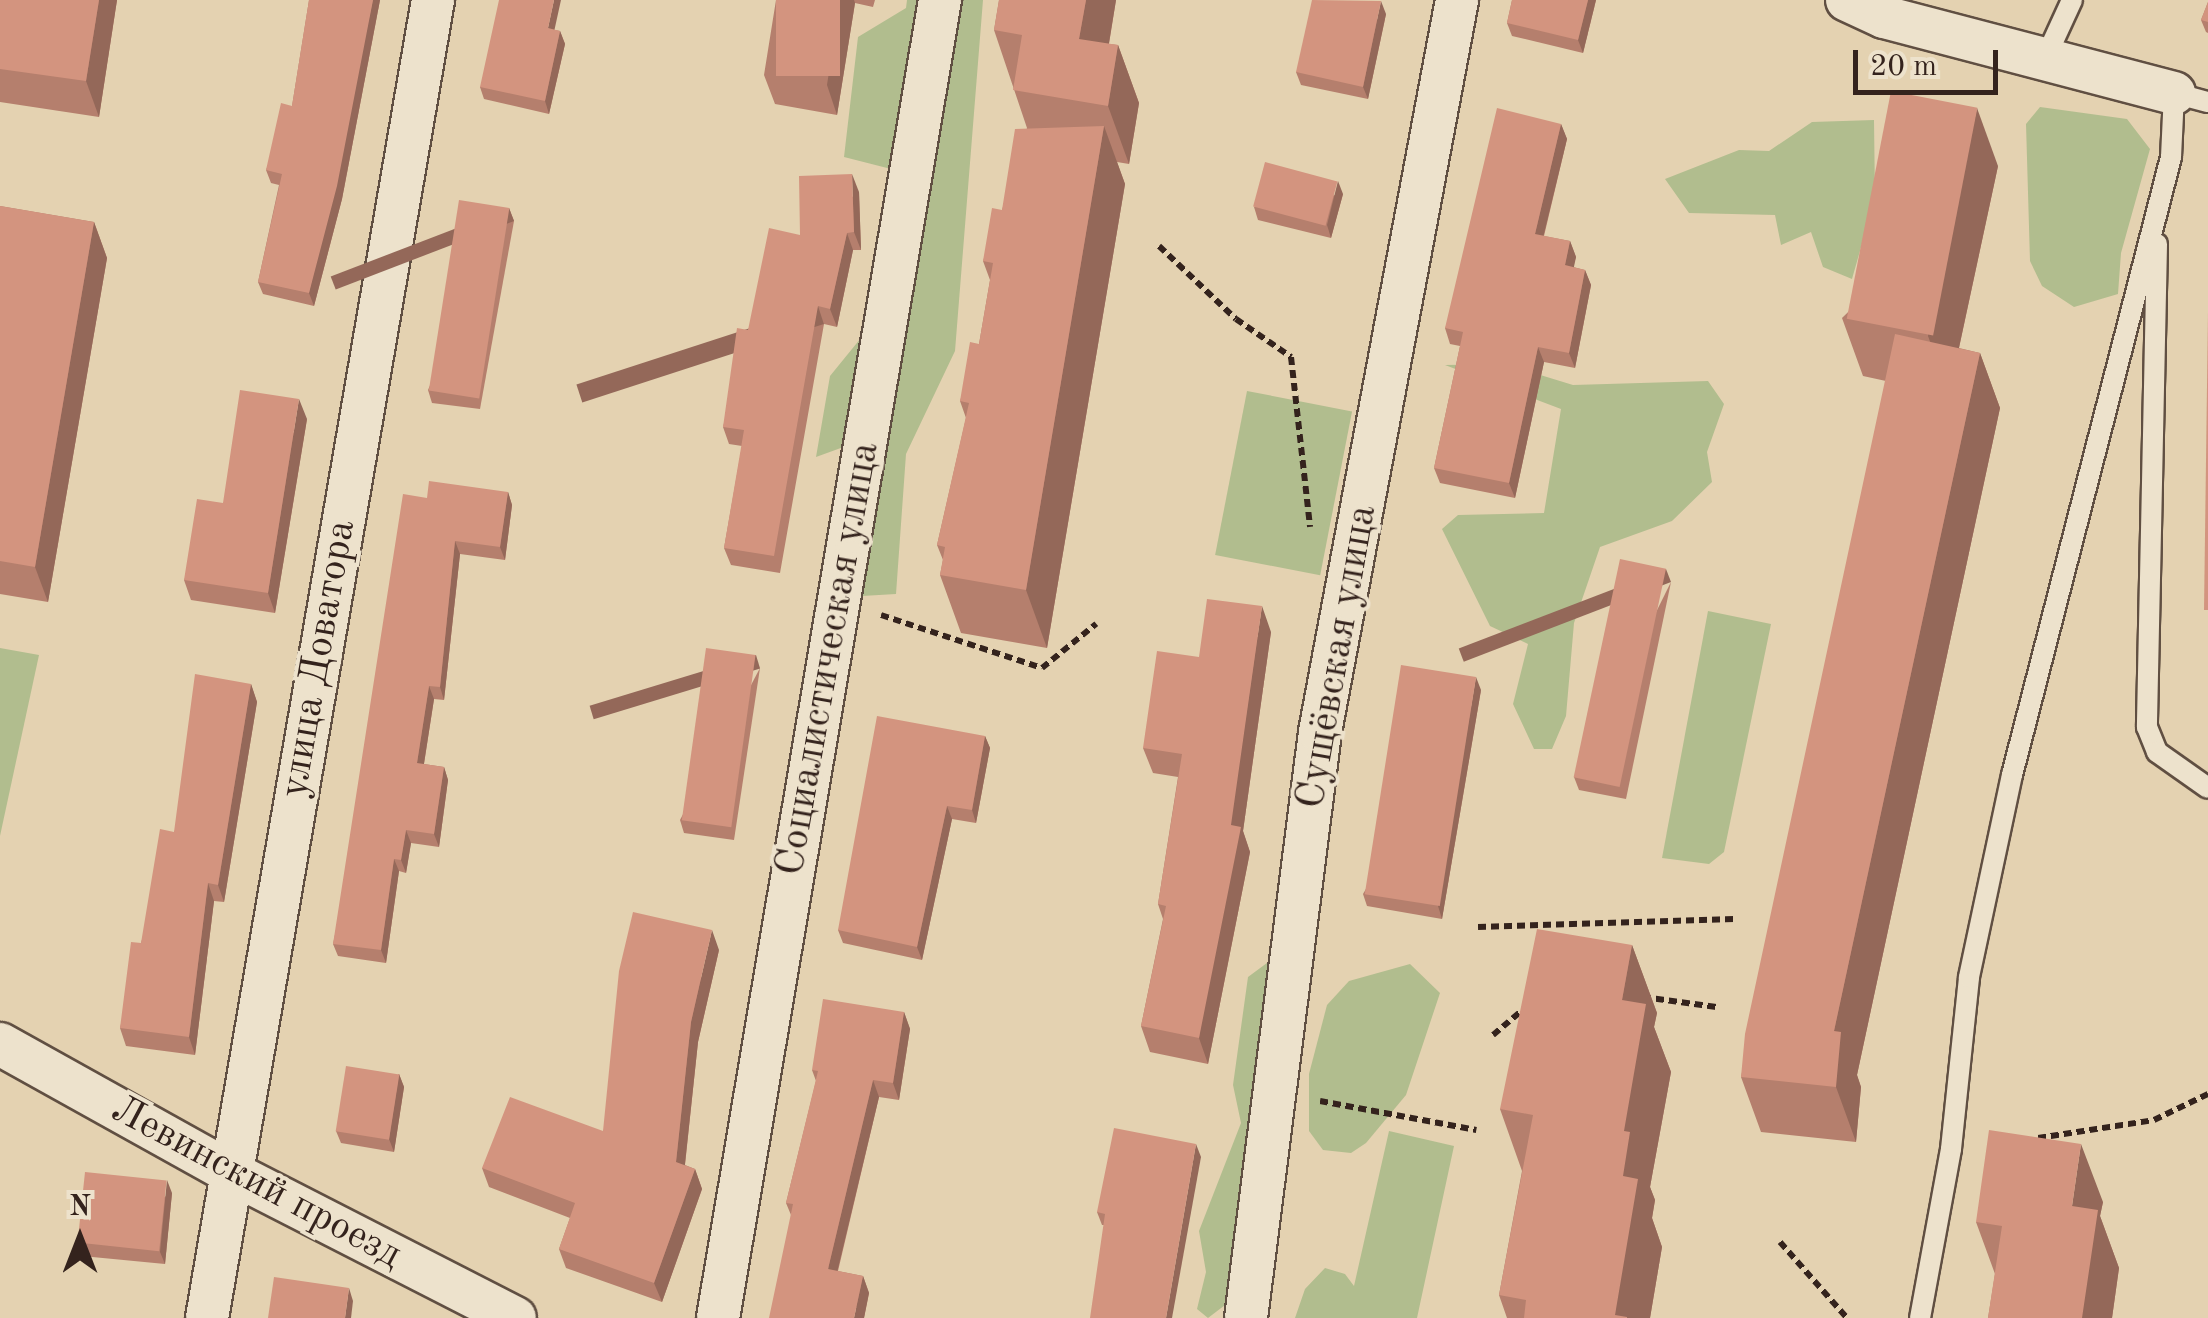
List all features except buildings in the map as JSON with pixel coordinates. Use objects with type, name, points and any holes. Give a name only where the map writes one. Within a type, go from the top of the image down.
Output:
[{"type":"street","name":"улица Доватора","points":[[207,1318],[433,0]]},
{"type":"street","name":"Социалистическая улица","points":[[718,1318],[940,0]]},
{"type":"street","name":"Сущёвская улица","points":[[1246,1318],[1278,1094],[1320,732],[1457,0]]},
{"type":"street","points":[[1846,0],[1884,17],[2044,62],[2191,97]]},
{"type":"street","name":"Левинский проезд","points":[[0,1044],[230,1172],[515,1318]]},
{"type":"lane","points":[[2044,62],[2072,0]]},
{"type":"lane","points":[[1920,1318],[1951,1149],[1969,976],[2012,775],[2170,158],[2191,97]]},
{"type":"lane","points":[[2158,208],[2147,728],[2157,752],[2208,788]]},
{"type":"path","points":[[1159,246],[1236,319],[1291,358],[1312,542],[1353,557]]},
{"type":"path","points":[[834,629],[875,614],[1042,668],[1096,624]]},
{"type":"path","points":[[1478,928],[1734,918]]},
{"type":"path","points":[[1626,994],[1716,1007]]},
{"type":"path","points":[[1493,1036],[1538,997]]},
{"type":"path","points":[[1278,1094],[1476,1130]]},
{"type":"path","points":[[2022,1141],[2154,1120],[2208,1094]]},
{"type":"path","points":[[1780,1242],[1847,1318]]},
{"type":"green space","points":[[907,0],[983,0],[955,351],[906,454],[896,594],[862,596],[882,433],[816,457],[830,376],[865,333],[895,170],[844,157],[858,37],[906,8]]},
{"type":"green space","points":[[2040,107],[2127,119],[2150,149],[2121,253],[2118,294],[2074,307],[2042,286],[2030,261],[2026,124]]},
{"type":"green space","points":[[1874,120],[1875,198],[1852,279],[1823,267],[1811,232],[1781,245],[1775,215],[1689,213],[1665,179],[1739,150],[1769,151],[1812,122]]},
{"type":"green space","points":[[1504,364],[1573,385],[1708,381],[1724,404],[1707,452],[1712,482],[1672,521],[1600,547],[1574,623],[1566,716],[1552,749],[1534,749],[1513,704],[1528,644],[1490,626],[1442,529],[1458,515],[1544,513],[1561,409],[1445,365]]},
{"type":"green space","points":[[1247,391],[1352,411],[1320,575],[1215,555]]},
{"type":"green space","points":[[1708,611],[1771,624],[1724,852],[1709,864],[1662,858]]},
{"type":"green space","points":[[0,648],[39,655],[0,836]]},
{"type":"green space","points":[[1271,960],[1229,1302],[1208,1318],[1197,1309],[1206,1272],[1199,1231],[1241,1123],[1233,1085],[1248,977]]},
{"type":"green space","points":[[1410,964],[1440,993],[1406,1095],[1366,1143],[1351,1153],[1323,1150],[1309,1131],[1309,1074],[1327,1005],[1349,981]]},
{"type":"green space","points":[[1389,1131],[1454,1146],[1417,1318],[1295,1318],[1305,1289],[1325,1268],[1345,1274],[1354,1286]]}]
